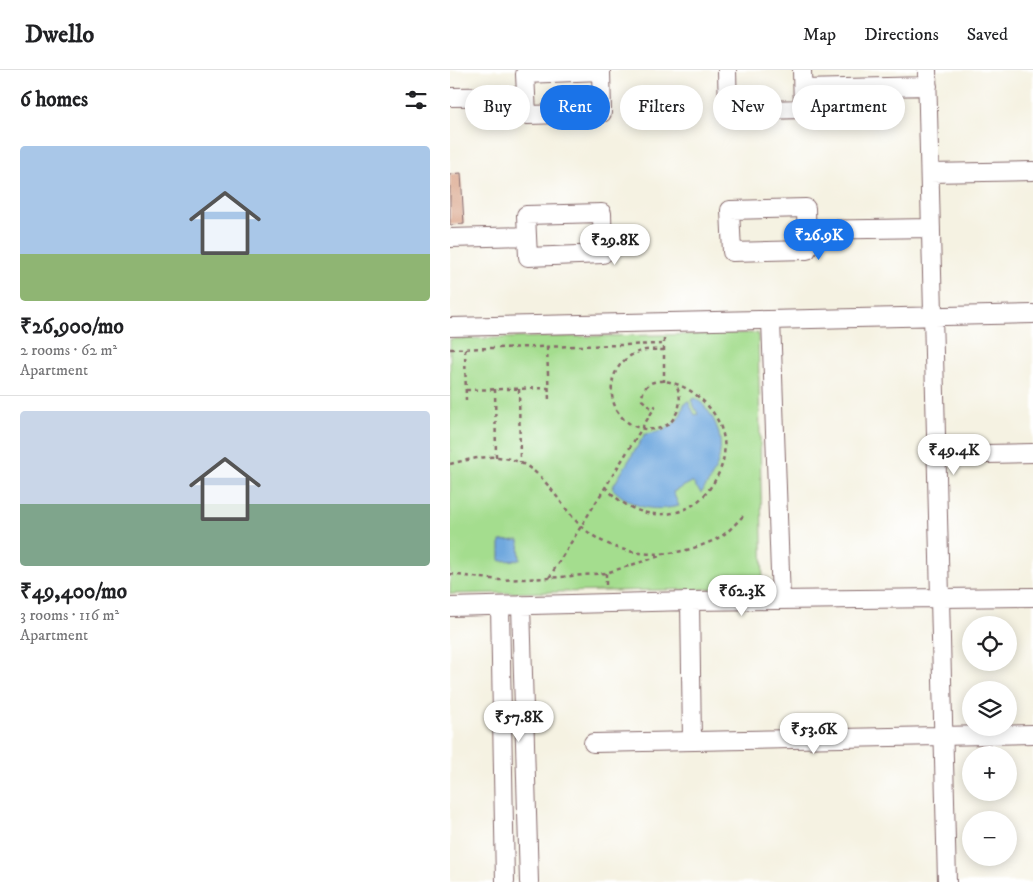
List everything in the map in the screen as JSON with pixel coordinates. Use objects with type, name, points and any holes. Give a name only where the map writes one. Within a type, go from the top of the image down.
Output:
[{"type":"street","points":[[727,70],[728,111],[792,109]]},
{"type":"street","points":[[802,70],[803,85]]},
{"type":"street","points":[[601,72],[602,113],[527,115],[526,96],[525,74],[601,72]]},
{"type":"street","points":[[848,85],[927,78],[948,882]]},
{"type":"street","points":[[450,97],[465,97]]},
{"type":"street","points":[[930,174],[1033,172]]},
{"type":"street","points":[[806,208],[807,230],[807,250],[732,252],[730,210],[806,208]]},
{"type":"street","points":[[602,213],[603,254],[528,257],[527,236],[526,215],[602,213]]},
{"type":"street","points":[[807,230],[931,228]]},
{"type":"street","points":[[450,238],[527,236]]},
{"type":"street","points":[[450,327],[1033,314]]},
{"type":"street","points":[[771,320],[781,600]]},
{"type":"street","points":[[937,455],[1033,453]]},
{"type":"street","points":[[450,607],[690,601],[1033,597]]},
{"type":"street","points":[[690,601],[692,741]]},
{"type":"street","points":[[522,605],[528,882]]},
{"type":"street","points":[[500,606],[506,882]]},
{"type":"street","points":[[594,743],[1033,734]]},
{"type":"path","points":[[663,322],[664,382]]},
{"type":"path","points":[[450,349],[664,344]]},
{"type":"path","points":[[547,347],[549,401]]},
{"type":"path","points":[[465,349],[466,401]]},
{"type":"path","points":[[664,350],[642,350],[626,358],[615,370],[611,400],[618,412],[628,422],[642,428],[659,428],[668,425],[678,410],[680,391],[676,384]]},
{"type":"path","points":[[549,578],[605,487],[656,406],[651,408],[642,400],[644,388],[650,382],[657,381],[676,384],[694,393],[704,401],[717,420],[722,434],[724,456],[721,469],[703,498],[690,507],[667,514],[653,514],[632,509],[605,487]]},
{"type":"path","points":[[466,390],[548,388]]},
{"type":"path","points":[[495,389],[496,456]]},
{"type":"path","points":[[518,389],[520,462]]},
{"type":"path","points":[[450,464],[478,456],[496,456],[520,462],[540,475],[581,526],[606,543],[630,552],[665,554]]},
{"type":"path","points":[[450,574],[499,580],[606,573],[665,554],[694,549],[721,536],[745,514]]},
{"type":"green space","points":[[758,333],[763,588],[450,594],[450,339]]},
{"type":"water","points":[[695,398],[702,403],[711,415],[719,436],[720,456],[708,484],[701,493],[692,482],[673,492],[679,506],[669,508],[643,507],[620,495],[612,488],[645,434],[670,426],[679,417],[684,404],[688,401],[695,415],[698,414],[691,400]]},
{"type":"water","points":[[519,540],[520,560],[500,561],[500,541]]},
{"type":"building","points":[[461,173],[464,224],[450,225],[450,174]]}]
